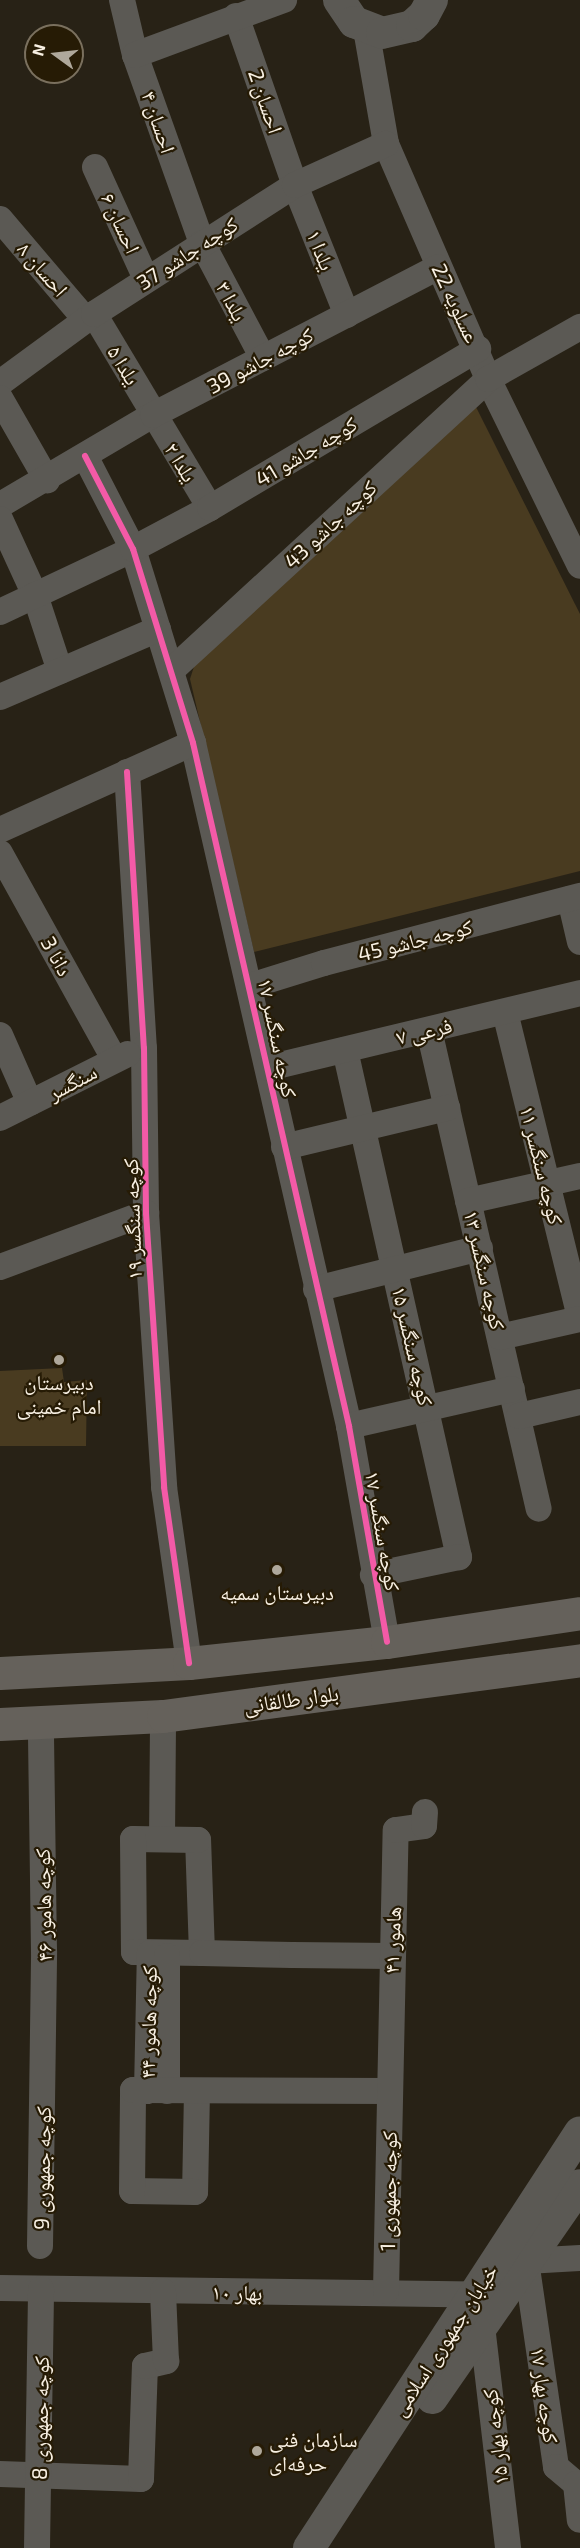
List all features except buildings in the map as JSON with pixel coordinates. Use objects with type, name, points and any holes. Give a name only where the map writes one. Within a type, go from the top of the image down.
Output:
[{"type":"main road","points":[[0,1673],[189,1663],[387,1642],[580,1613]]},
{"type":"main road","name":"بلوار طالقانی","points":[[0,1724],[163,1716],[580,1660]]},
{"type":"street","name":"احسان ۴","points":[[122,0],[135,55],[202,243]]},
{"type":"street","points":[[135,55],[236,16],[285,0]]},
{"type":"street","points":[[339,0],[354,22],[366,29],[389,33],[412,26],[424,15],[432,0]]},
{"type":"street","name":"احسان 2","points":[[236,16],[295,185]]},
{"type":"street","name":"عسلویه 22","points":[[366,29],[386,144],[438,267],[478,349],[488,379],[580,566]]},
{"type":"street","name":"کوچه جاشو 37","points":[[0,382],[146,279],[295,185],[386,144]]},
{"type":"street","name":"احسان ۶","points":[[95,167],[146,279]]},
{"type":"street","name":"یلدا ۱","points":[[295,185],[347,315]]},
{"type":"street","name":"احسان ۸","points":[[0,219],[90,317]]},
{"type":"street","name":"یلدا ۳","points":[[202,243],[263,358]]},
{"type":"street","name":"کوچه جاشو 39","points":[[0,505],[47,480],[153,415],[438,267]]},
{"type":"street","name":"یلدا ۵","points":[[90,317],[153,415]]},
{"type":"street","name":"کوچه جاشو 43","points":[[172,670],[488,379],[580,327]]},
{"type":"street","name":"کوچه جاشو 41","points":[[0,612],[133,549],[210,508],[478,349]]},
{"type":"street","points":[[0,398],[47,480]]},
{"type":"street","name":"یلدا ۲","points":[[153,415],[210,508]]},
{"type":"street","name":"کوچه سنگسر ۱۷","points":[[85,456],[133,549],[193,742],[349,1426],[373,1575],[387,1642]]},
{"type":"street","points":[[0,519],[35,595],[60,671]]},
{"type":"street","points":[[0,697],[159,629]]},
{"type":"street","points":[[0,830],[193,742]]},
{"type":"street","name":"کوچه سنگسر ۱۹","points":[[127,772],[144,1048],[146,1213],[164,1487],[189,1663]]},
{"type":"street","name":"دانا 3","points":[[0,853],[114,1059]]},
{"type":"street","points":[[575,898],[580,942]]},
{"type":"street","name":"کوچه جاشو 45","points":[[250,986],[324,963],[575,898]]},
{"type":"street","name":"فرعی ۷","points":[[268,1068],[580,993]]},
{"type":"street","name":"کوچه سنگسر ۱۱","points":[[505,1012],[580,1318]]},
{"type":"street","name":"کوچه سنگسر ۱۳","points":[[429,1030],[539,1509]]},
{"type":"street","points":[[0,1035],[30,1104]]},
{"type":"street","name":"سنگسر","points":[[0,1118],[114,1059],[144,1048]]},
{"type":"street","name":"کوچه سنگسر ۱۵","points":[[345,1050],[459,1557],[373,1575]]},
{"type":"street","points":[[284,1147],[447,1108]]},
{"type":"street","points":[[468,1201],[580,1176]]},
{"type":"street","points":[[0,1267],[146,1213]]},
{"type":"street","points":[[316,1289],[480,1248]]},
{"type":"street","points":[[500,1336],[580,1318]]},
{"type":"street","points":[[349,1426],[512,1389]]},
{"type":"street","points":[[519,1416],[580,1402]]},
{"type":"street","points":[[162,1839],[163,1716]]},
{"type":"street","name":"کوچه هامور ۴۶","points":[[40,1722],[43,2089]]},
{"type":"street","name":"هامور ۴۱","points":[[389,2091],[396,1830],[424,1826],[425,1812]]},
{"type":"street","points":[[202,1953],[198,1840],[133,1839],[134,1952],[392,1956]]},
{"type":"street","name":"کوچه هامور ۴۴","points":[[157,2091],[158,1953]]},
{"type":"street","name":"کوچه جمهوری 9","points":[[40,2246],[43,2089]]},
{"type":"street","points":[[197,2091],[195,2192],[132,2191],[133,2090],[389,2091]]},
{"type":"street","name":"کوچه جمهوری 1","points":[[386,2291],[389,2091]]},
{"type":"street","name":"خیابان جمهوری اسلامی","points":[[309,2548],[580,2132]]},
{"type":"street","name":"خیابان جمهوری اسلامی","points":[[331,2548],[526,2261],[578,2191]]},
{"type":"street","points":[[526,2261],[580,2258]]},
{"type":"street","name":"کوچه بهار ۱۷","points":[[526,2261],[556,2468],[576,2484],[580,2520]]},
{"type":"street","name":"بهار ۱۰","points":[[0,2288],[386,2291],[474,2295]]},
{"type":"street","name":"کوچه جمهوری 8","points":[[38,2548],[42,2289]]},
{"type":"street","points":[[0,2474],[40,2473],[141,2479],[145,2366],[166,2361],[163,2291]]},
{"type":"street","name":"کوچه بهار ۱۵","points":[[482,2326],[508,2548]]},
{"type":"shaded area","points":[[476,407],[580,614],[580,871],[254,952],[190,679],[200,648]]},
{"type":"shaded area","points":[[62,1368],[64,1382],[87,1380],[86,1446],[0,1446],[0,1371]]},
{"type":"cycle path","points":[[85,456],[133,549],[193,743],[349,1426],[387,1642]]},
{"type":"cycle path","points":[[127,772],[144,1048],[146,1213],[164,1487],[189,1663]]},
{"type":"place","name":"دبیرستان امام خمینی","points":[[59,1360]]},
{"type":"place","name":"دبیرستان سمیه","points":[[277,1570]]},
{"type":"place","name":"سازمان فنی حرفه‌ای","points":[[257,2451]]}]
